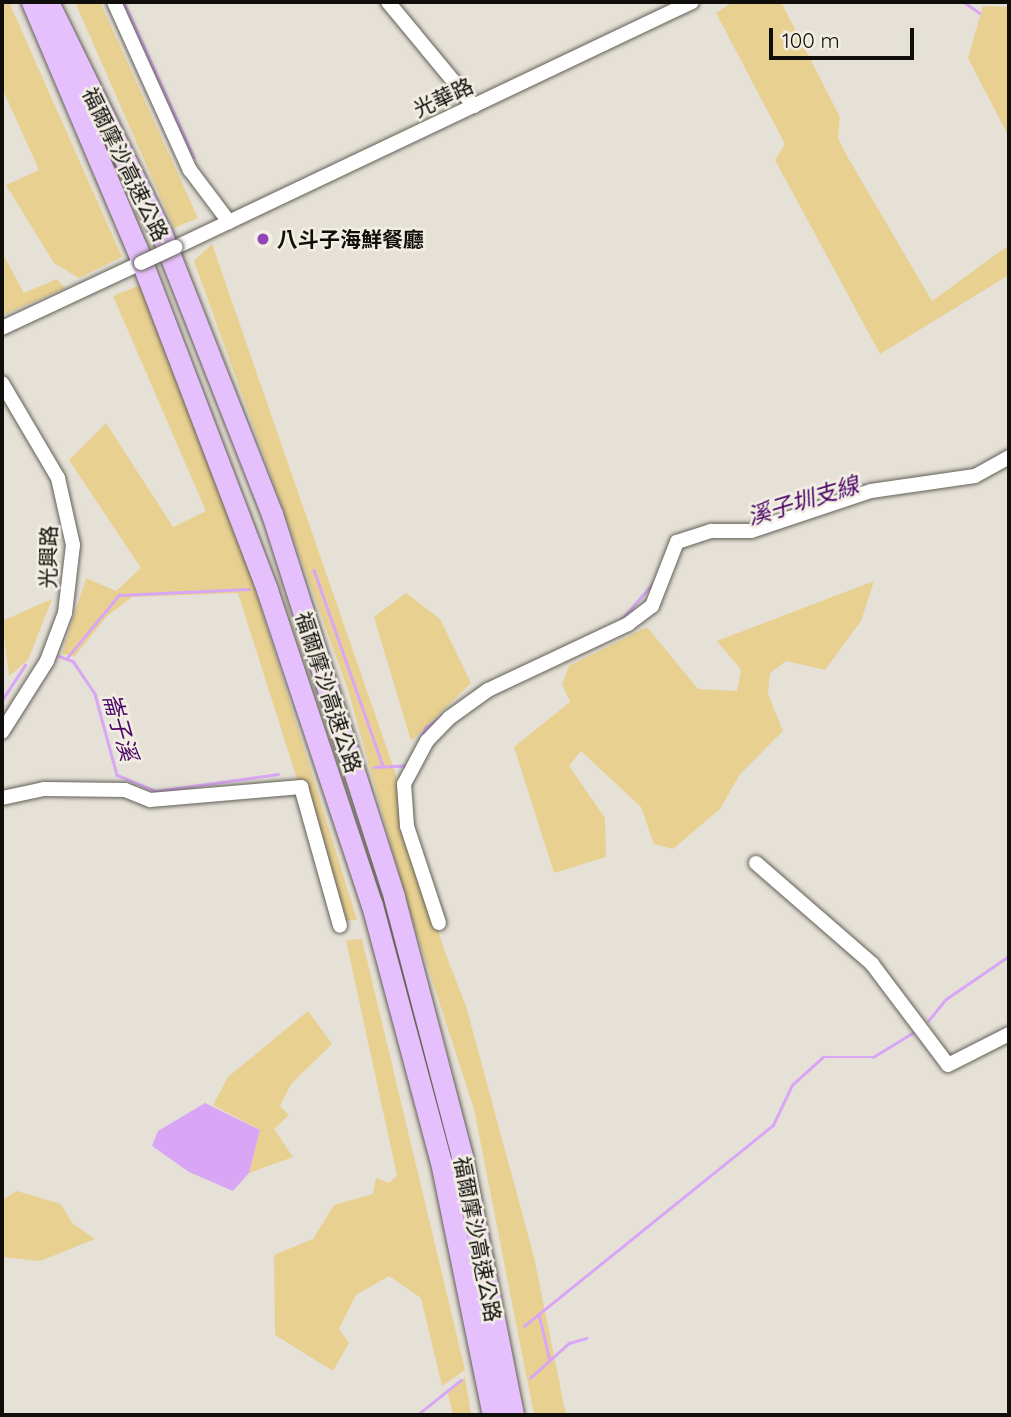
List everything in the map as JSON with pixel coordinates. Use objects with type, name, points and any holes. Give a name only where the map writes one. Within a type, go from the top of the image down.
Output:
[{"type":"highway","name":"福爾摩沙高速公路","points":[[32,2],[137,249],[267,590],[372,905],[441,1162],[493,1415]]},
{"type":"highway","name":"福爾摩沙高速公路","points":[[48,2],[162,235],[272,514],[398,910],[461,1157],[513,1415]]},
{"type":"street","points":[[114,2],[190,170],[229,222]]},
{"type":"street","points":[[388,2],[474,106]]},
{"type":"street","name":"光華路","points":[[2,328],[692,2]]},
{"type":"street","name":"光興路","points":[[2,383],[58,478],[73,545],[65,613],[47,661],[2,732]]},
{"type":"street","points":[[439,923],[403,804],[404,784],[427,741],[488,690],[628,624],[652,606],[675,556],[677,542],[711,531],[751,531],[850,496],[975,476],[1009,457]]},
{"type":"street","points":[[2,798],[44,789],[125,790],[150,800],[301,787],[340,926]]},
{"type":"street","points":[[756,863],[872,964],[948,1065],[1009,1034]]},
{"type":"shaded area","points":[[2,2],[9,2],[122,257],[79,278],[54,263],[6,185],[39,170],[2,88]]},
{"type":"shaded area","points":[[75,2],[100,2],[198,218],[174,228]]},
{"type":"shaded area","points":[[733,2],[781,2],[840,117],[838,138],[847,156],[932,301],[1009,245],[1009,275],[880,354],[775,160],[785,144],[716,13]]},
{"type":"shaded area","points":[[983,6],[1009,7],[1009,137],[968,58]]},
{"type":"shaded area","points":[[212,244],[394,769],[443,947],[466,1006],[534,1257],[566,1415],[534,1415],[474,1109],[407,903],[349,693],[194,261]]},
{"type":"shaded area","points":[[4,256],[24,293],[57,279],[65,288],[3,315]]},
{"type":"shaded area","points":[[143,284],[238,534],[357,920],[342,921],[238,593],[132,597],[107,616],[75,656],[62,654],[86,578],[116,591],[141,568],[69,460],[106,423],[173,527],[206,511],[113,296]]},
{"type":"shaded area","points":[[874,581],[861,621],[825,670],[786,661],[770,673],[768,694],[783,731],[740,774],[720,809],[673,849],[654,844],[641,807],[581,751],[569,766],[605,818],[606,857],[554,873],[514,747],[570,702],[562,684],[569,666],[647,627],[698,689],[737,691],[741,670],[717,641]]},
{"type":"shaded area","points":[[406,593],[440,619],[471,683],[411,741],[374,617]]},
{"type":"shaded area","points":[[52,599],[28,660],[9,676],[2,621]]},
{"type":"shaded area","points":[[362,939],[465,1370],[442,1386],[421,1298],[389,1276],[356,1295],[339,1329],[349,1343],[333,1371],[275,1335],[274,1255],[313,1239],[334,1205],[373,1194],[376,1178],[389,1183],[397,1176],[346,940]]},
{"type":"shaded area","points":[[308,1011],[332,1044],[291,1084],[280,1106],[289,1115],[274,1129],[293,1157],[249,1173],[260,1130],[213,1105],[228,1077]]},
{"type":"shaded area","points":[[205,1103],[260,1130],[249,1173],[233,1191],[189,1172],[152,1146],[158,1131]]},
{"type":"shaded area","points":[[17,1191],[61,1204],[72,1223],[95,1239],[40,1261],[2,1257],[2,1200]]},
{"type":"shaded area","points":[[465,1377],[471,1415],[453,1415],[448,1394]]},
{"type":"waterway","points":[[124,2],[194,157]]},
{"type":"waterway","points":[[964,2],[980,13]]},
{"type":"waterway","name":"崙子溪","points":[[314,570],[383,766]]},
{"type":"waterway","name":"溪子圳支線","points":[[621,620],[655,581]]},
{"type":"waterway","name":"崙子溪","points":[[67,658],[119,595],[249,589]]},
{"type":"waterway","name":"崙子溪","points":[[59,656],[73,661],[95,694],[117,775],[156,791],[278,774]]},
{"type":"waterway","points":[[2,700],[25,665]]},
{"type":"waterway","name":"溪子圳支線","points":[[420,740],[425,728],[485,684]]},
{"type":"waterway","name":"溪子圳支線","points":[[374,767],[408,765]]},
{"type":"waterway","points":[[928,1021],[946,999],[1009,956]]},
{"type":"waterway","points":[[524,1326],[773,1125],[792,1085],[823,1057],[873,1057],[914,1032]]},
{"type":"waterway","points":[[539,1314],[550,1361]]},
{"type":"waterway","points":[[530,1378],[569,1343],[586,1338]]},
{"type":"waterway","points":[[417,1415],[461,1380]]},
{"type":"place","name":"八斗子海鮮餐廳","points":[[263,239]]}]
